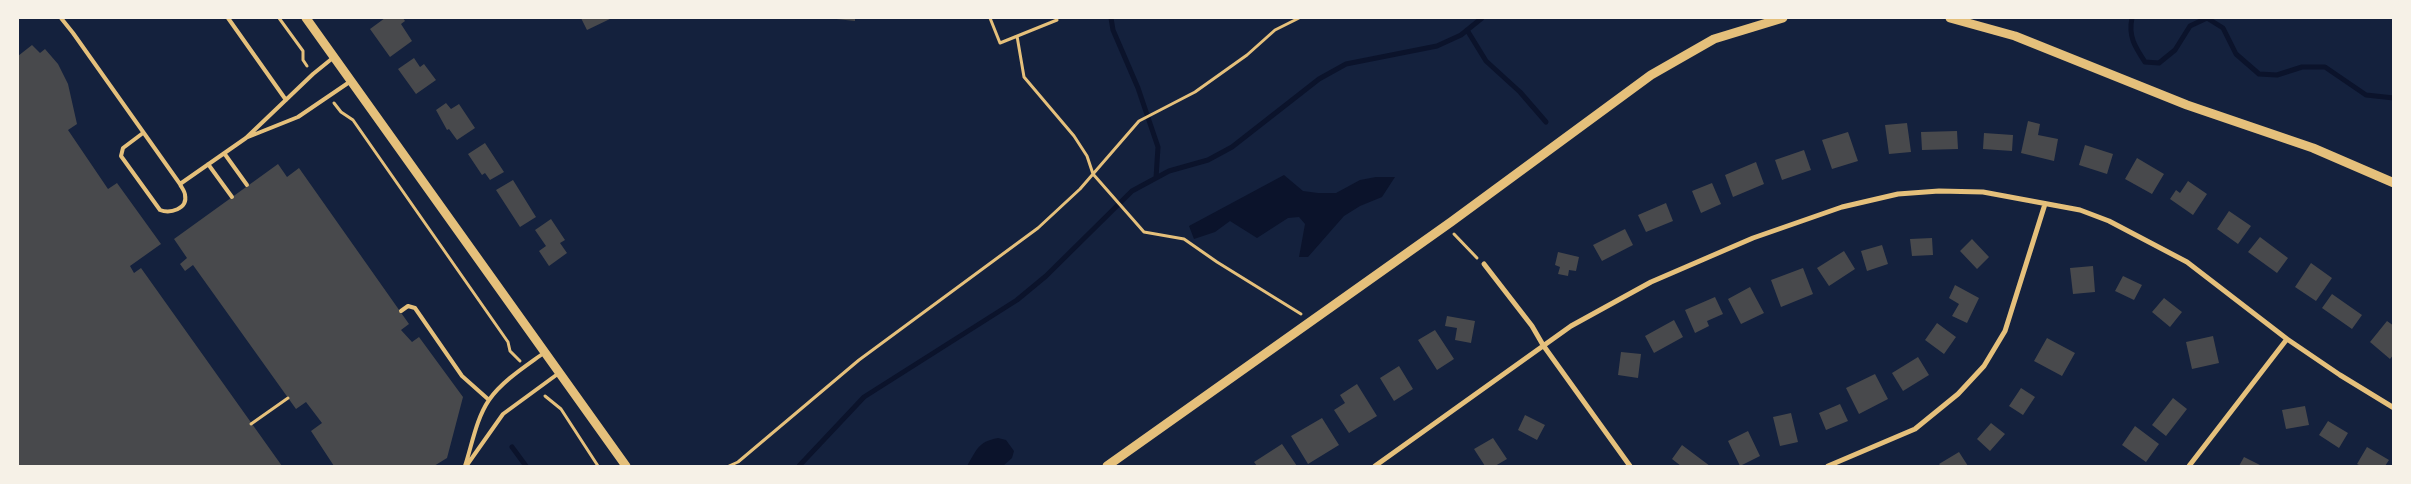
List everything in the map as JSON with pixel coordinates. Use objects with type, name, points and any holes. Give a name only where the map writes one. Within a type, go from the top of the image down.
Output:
[{"type":"street","points":[[306,18],[492,281],[626,466]]},
{"type":"street","points":[[1108,466],[1451,222],[1650,75],[1714,39],[1783,18]]},
{"type":"street","points":[[1950,18],[2014,36],[2187,105],[2313,148],[2394,183]]},
{"type":"street","points":[[1375,466],[1542,345],[1571,326],[1651,282],[1753,238],[1842,207],[1898,194],[1939,191],[1983,192],[2080,210],[2109,221],[2186,262],[2286,339],[2394,408]]},
{"type":"street","points":[[1828,466],[1915,429],[1958,394],[1984,366],[2005,331],[2045,204]]},
{"type":"street","points":[[1484,264],[1532,326],[1542,345],[1630,466]]},
{"type":"street","points":[[2189,466],[2286,339]]},
{"type":"lane","points":[[61,18],[180,184],[186,194],[184,204],[177,211],[166,213],[160,210],[121,156],[123,148],[143,133]]},
{"type":"lane","points":[[228,18],[286,100]]},
{"type":"lane","points":[[180,184],[246,138],[334,57]]},
{"type":"lane","points":[[246,138],[298,117],[351,81]]},
{"type":"lane","points":[[224,153],[247,185]]},
{"type":"lane","points":[[208,164],[232,197]]},
{"type":"lane","points":[[401,311],[408,306],[416,308],[462,376],[489,400]]},
{"type":"lane","points":[[465,466],[482,413],[489,400],[519,372],[545,352]]},
{"type":"lane","points":[[465,466],[503,414],[559,373]]},
{"type":"path","points":[[280,18],[302,51],[303,60]]},
{"type":"path","points":[[990,18],[1000,42],[1057,20],[1056,18]]},
{"type":"path","points":[[729,466],[738,462],[859,360],[1038,228],[1094,174],[1139,122],[1195,92],[1247,55],[1275,30],[1299,18]]},
{"type":"path","points":[[1017,36],[1024,77],[1074,136],[1087,156],[1094,174],[1144,232],[1184,239],[1217,262],[1301,313]]},
{"type":"path","points":[[341,112],[353,120],[508,342],[510,351]]},
{"type":"path","points":[[1447,239],[1454,234],[1484,264]]},
{"type":"path","points":[[251,424],[288,398]]},
{"type":"path","points":[[548,399],[560,409],[598,466]]},
{"type":"water","points":[[1284,175],[1303,191],[1318,193],[1336,193],[1360,180],[1376,177],[1395,177],[1382,197],[1360,206],[1344,216],[1308,257],[1299,257],[1305,224],[1299,217],[1288,218],[1257,238],[1230,221],[1215,232],[1194,239],[1189,226]]},
{"type":"water","points":[[998,438],[1006,440],[1014,451],[1012,458],[1003,466],[967,466],[982,444]]},
{"type":"building","points":[[385,18],[403,18],[405,21],[401,24],[412,41],[390,57],[370,29]]},
{"type":"building","points":[[581,18],[612,18],[587,30]]},
{"type":"building","points":[[827,18],[855,18],[855,21]]},
{"type":"building","points":[[32,45],[40,53],[45,49],[58,64],[68,84],[77,124],[68,130],[108,189],[117,183],[161,244],[130,266],[134,273],[141,268],[282,466],[18,466],[18,56]]},
{"type":"building","points":[[414,58],[420,67],[424,64],[436,80],[416,94],[398,69]]},
{"type":"building","points":[[446,103],[451,109],[459,104],[475,128],[457,140],[449,129],[447,130],[436,110]]},
{"type":"building","points":[[2028,121],[2040,124],[2038,135],[2058,139],[2054,161],[2021,153]]},
{"type":"building","points":[[1907,123],[1911,152],[1889,154],[1885,125]]},
{"type":"building","points":[[1957,131],[1958,149],[1922,150],[1921,132]]},
{"type":"building","points":[[1848,132],[1858,161],[1832,169],[1822,140]]},
{"type":"building","points":[[1984,133],[2013,135],[2012,151],[1983,149]]},
{"type":"building","points":[[485,143],[504,172],[490,180],[485,173],[482,175],[468,154]]},
{"type":"building","points":[[2085,145],[2113,154],[2107,174],[2079,165]]},
{"type":"building","points":[[1804,150],[1811,170],[1782,180],[1775,160]]},
{"type":"building","points":[[2137,158],[2164,174],[2152,194],[2125,179]]},
{"type":"building","points":[[1756,162],[1764,184],[1733,197],[1725,175]]},
{"type":"building","points":[[278,164],[287,177],[299,168],[409,324],[401,330],[412,342],[419,337],[463,397],[447,458],[434,466],[334,466],[311,431],[322,423],[306,402],[296,409],[193,265],[185,271],[180,264],[187,258],[174,239]]},
{"type":"building","points":[[513,180],[536,217],[520,227],[496,190]]},
{"type":"building","points":[[2188,181],[2207,194],[2193,215],[2170,199],[2176,190],[2180,193]]},
{"type":"building","points":[[1712,183],[1721,204],[1701,213],[1692,191]]},
{"type":"building","points":[[1666,203],[1673,221],[1646,232],[1638,215]]},
{"type":"building","points":[[2229,211],[2251,226],[2238,244],[2217,229]]},
{"type":"building","points":[[551,219],[565,240],[560,243],[567,253],[549,266],[539,251],[546,246],[535,230]]},
{"type":"building","points":[[1625,229],[1633,245],[1602,261],[1593,245]]},
{"type":"building","points":[[2260,237],[2288,258],[2277,273],[2248,252]]},
{"type":"building","points":[[1932,238],[1933,255],[1912,256],[1910,239]]},
{"type":"building","points":[[1972,239],[1989,257],[1977,269],[1960,251]]},
{"type":"building","points":[[1882,245],[1888,264],[1867,271],[1861,251]]},
{"type":"building","points":[[1844,251],[1855,269],[1829,286],[1817,268]]},
{"type":"building","points":[[1558,252],[1579,257],[1576,271],[1569,270],[1568,276],[1558,274],[1560,267],[1555,265]]},
{"type":"building","points":[[2311,263],[2332,278],[2316,301],[2295,287]]},
{"type":"building","points":[[2093,266],[2095,292],[2073,294],[2070,268]]},
{"type":"building","points":[[1803,268],[1813,294],[1781,307],[1771,280]]},
{"type":"building","points":[[2123,276],[2142,285],[2134,300],[2115,291]]},
{"type":"building","points":[[1955,285],[1979,298],[1967,323],[1952,316],[1959,304],[1949,298]]},
{"type":"building","points":[[1750,287],[1764,313],[1741,324],[1728,299]]},
{"type":"building","points":[[2332,294],[2362,315],[2352,329],[2322,308]]},
{"type":"building","points":[[1715,297],[1723,314],[1707,321],[1709,326],[1695,333],[1685,310]]},
{"type":"building","points":[[2164,298],[2182,312],[2170,327],[2152,312]]},
{"type":"building","points":[[1447,316],[1475,321],[1471,343],[1455,340],[1457,328],[1445,326]]},
{"type":"building","points":[[1674,320],[1683,337],[1654,353],[1645,336]]},
{"type":"building","points":[[2387,321],[2394,326],[2394,354],[2390,359],[2370,342]]},
{"type":"building","points":[[1937,323],[1956,337],[1944,354],[1925,340]]},
{"type":"building","points":[[1435,330],[1454,359],[1437,370],[1418,340]]},
{"type":"building","points":[[2213,336],[2219,363],[2192,369],[2186,342]]},
{"type":"building","points":[[2047,338],[2075,353],[2062,376],[2034,361]]},
{"type":"building","points":[[1621,352],[1641,354],[1638,378],[1618,375]]},
{"type":"building","points":[[1918,357],[1929,375],[1903,391],[1892,373]]},
{"type":"building","points":[[1399,366],[1413,389],[1394,401],[1380,378]]},
{"type":"building","points":[[1875,374],[1888,399],[1859,414],[1846,388]]},
{"type":"building","points":[[1357,384],[1377,416],[1349,433],[1334,410],[1345,403],[1340,395]]},
{"type":"building","points":[[2021,388],[2035,397],[2023,415],[2009,406]]},
{"type":"building","points":[[2173,398],[2187,409],[2166,436],[2152,425]]},
{"type":"building","points":[[1840,404],[1848,421],[1826,430],[1819,413]]},
{"type":"building","points":[[2305,406],[2309,425],[2286,429],[2282,410]]},
{"type":"building","points":[[1791,413],[1798,442],[1780,446],[1773,417]]},
{"type":"building","points":[[1525,415],[1545,425],[1537,440],[1518,430]]},
{"type":"building","points":[[1322,418],[1339,445],[1308,464],[1291,436]]},
{"type":"building","points":[[2328,421],[2348,433],[2339,448],[2319,435]]},
{"type":"building","points":[[1991,423],[2005,434],[1990,451],[1977,439]]},
{"type":"building","points":[[2135,426],[2159,444],[2146,462],[2122,445]]},
{"type":"building","points":[[1748,431],[1760,456],[1740,466],[1728,441]]},
{"type":"building","points":[[1493,438],[1507,459],[1495,466],[1485,466],[1474,449]]},
{"type":"building","points":[[1282,444],[1297,466],[1257,466],[1254,462]]},
{"type":"building","points":[[1682,445],[1710,466],[1681,466],[1672,459]]},
{"type":"building","points":[[2367,447],[2389,460],[2385,466],[2361,466],[2357,464]]},
{"type":"building","points":[[1959,452],[1968,466],[1941,466],[1939,464]]},
{"type":"building","points":[[2244,457],[2262,466],[2239,466]]},
{"type":"waterway","points":[[1111,18],[1113,30],[1138,88],[1158,147],[1156,178]]},
{"type":"waterway","points":[[799,466],[864,397],[1017,300],[1046,276],[1132,191],[1169,171],[1208,160],[1232,147],[1319,79],[1346,64],[1437,46],[1461,35],[1482,18]]},
{"type":"waterway","points":[[2132,18],[2132,36],[2138,51],[2145,62],[2159,63],[2175,50],[2190,26],[2207,18]]},
{"type":"waterway","points":[[2207,18],[2223,28],[2236,54],[2259,74],[2277,75],[2302,67],[2325,67],[2366,95],[2394,98]]},
{"type":"waterway","points":[[1467,30],[1486,61],[1520,92],[1546,122]]},
{"type":"waterway","points":[[512,447],[526,466]]}]
